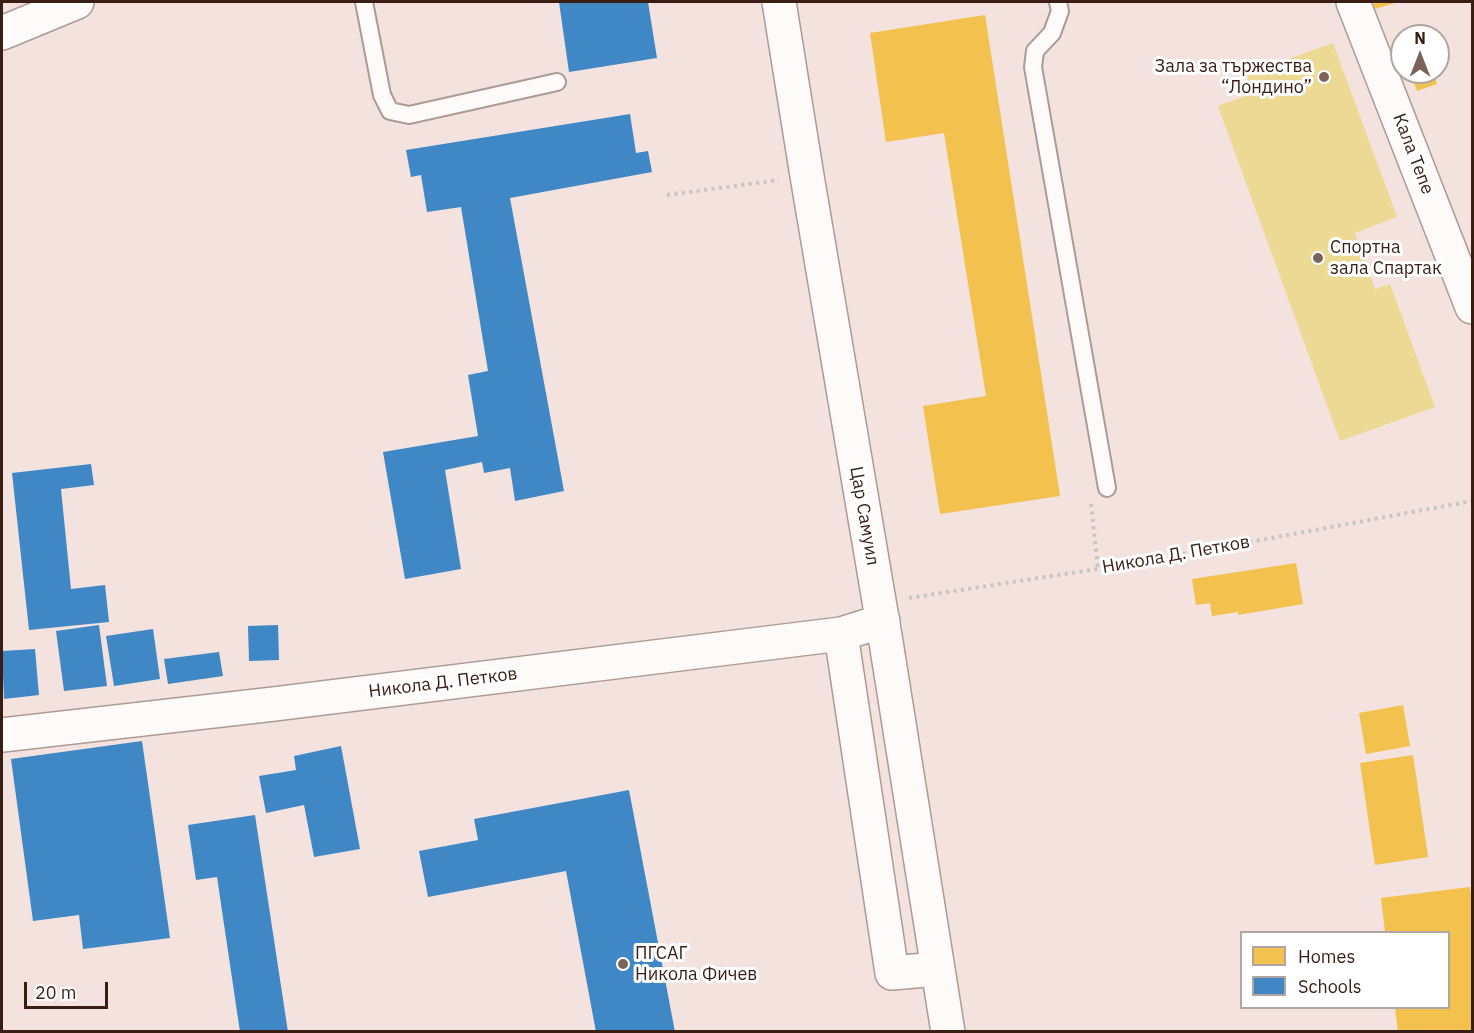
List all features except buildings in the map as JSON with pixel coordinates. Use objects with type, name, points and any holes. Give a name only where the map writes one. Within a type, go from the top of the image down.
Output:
[{"type":"street","points":[[2,33],[77,2]]},
{"type":"street","name":"Цар Самуил","points":[[779,2],[881,612],[948,1032]]},
{"type":"street","name":"Кала Тепе","points":[[1353,2],[1473,307]]},
{"type":"street","name":"Никола Д. Петков","points":[[2,735],[842,634],[881,612]]},
{"type":"street","points":[[842,634],[892,973],[937,969]]},
{"type":"lane","points":[[364,2],[382,95],[390,111],[409,115],[557,82]]},
{"type":"lane","points":[[1058,2],[1060,11],[1052,33],[1035,51],[1033,67],[1107,488]]},
{"type":"path","points":[[667,195],[807,176]]},
{"type":"path","points":[[1098,569],[1089,491],[1107,488]]},
{"type":"path","name":"Никола Д. Петков","points":[[881,612],[1098,569],[1473,501]]},
{"type":"shaded area","name":"Спортна зала Спартак","points":[[1333,43],[1397,217],[1355,233],[1375,289],[1390,284],[1435,407],[1340,441],[1218,106],[1253,93],[1246,74]]},
{"type":"place","name":"Зала за тържества “Лондино”","points":[[1324,77]]},
{"type":"place","name":"Спортна зала Спартак","points":[[1318,258]]},
{"type":"place","name":"ПГСАГ Никола Фичев","points":[[623,964]]}]
